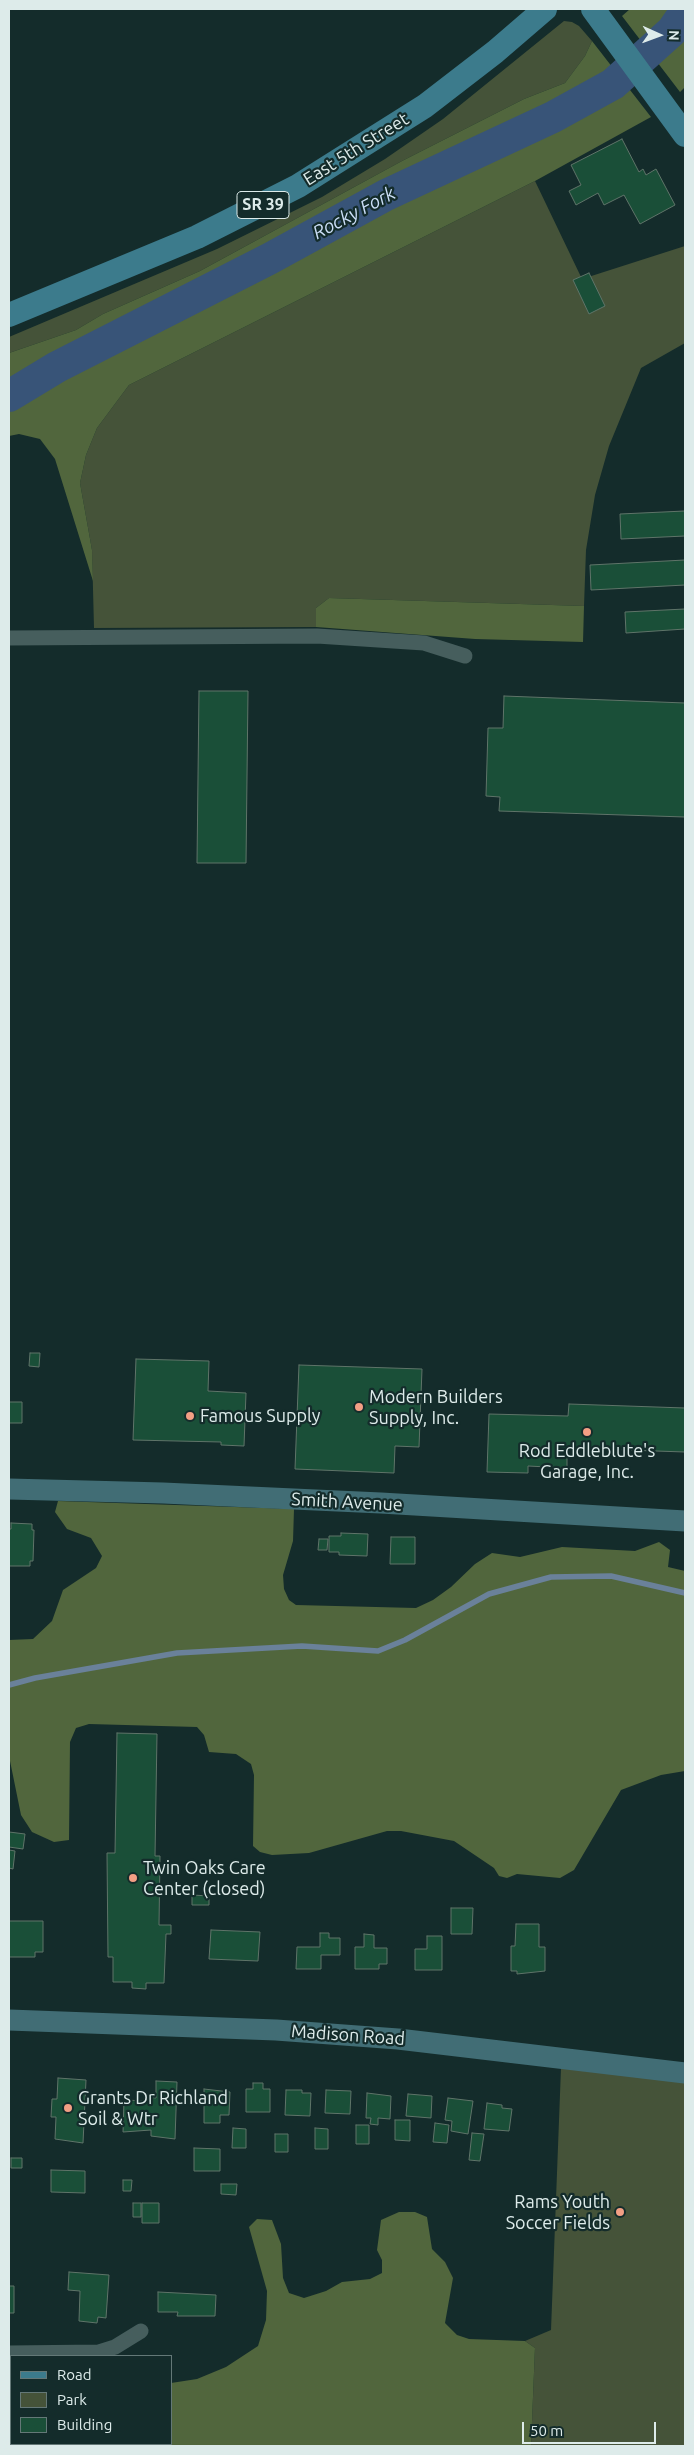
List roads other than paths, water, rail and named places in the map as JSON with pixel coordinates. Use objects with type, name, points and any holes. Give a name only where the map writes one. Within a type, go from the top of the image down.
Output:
[{"type":"main road","name":"East 5th Street","points":[[9,315],[197,237],[298,186],[425,106],[495,52],[545,9]]},
{"type":"main road","points":[[597,15],[663,102],[685,135]]},
{"type":"street","points":[[9,638],[327,636],[424,643],[465,656]]},
{"type":"street","name":"Smith Avenue","points":[[9,1489],[380,1503],[685,1521]]},
{"type":"street","name":"Madison Road","points":[[9,2020],[276,2030],[398,2038],[685,2073]]},
{"type":"street","points":[[9,2353],[99,2352],[115,2347],[141,2331]]},
{"type":"waterway","name":"Rocky Fork","points":[[9,396],[57,367],[269,259],[386,195],[553,117],[613,84],[672,31],[685,12]]},
{"type":"waterway","points":[[9,1685],[35,1678],[177,1653],[302,1646],[378,1651],[405,1640],[489,1594],[551,1577],[611,1576],[685,1593]]},
{"type":"place","name":"Modern Builders Supply, Inc.","points":[[359,1407]]},
{"type":"place","name":"Famous Supply","points":[[190,1416]]},
{"type":"place","name":"Rod Eddleblute's Garage, Inc.","points":[[587,1432]]},
{"type":"place","name":"Twin Oaks Care Center (closed)","points":[[133,1878]]},
{"type":"place","name":"Grants Dr Richland Soil & Wtr","points":[[68,2108]]},
{"type":"place","name":"Rams Youth Soccer Fields","points":[[620,2212]]}]
